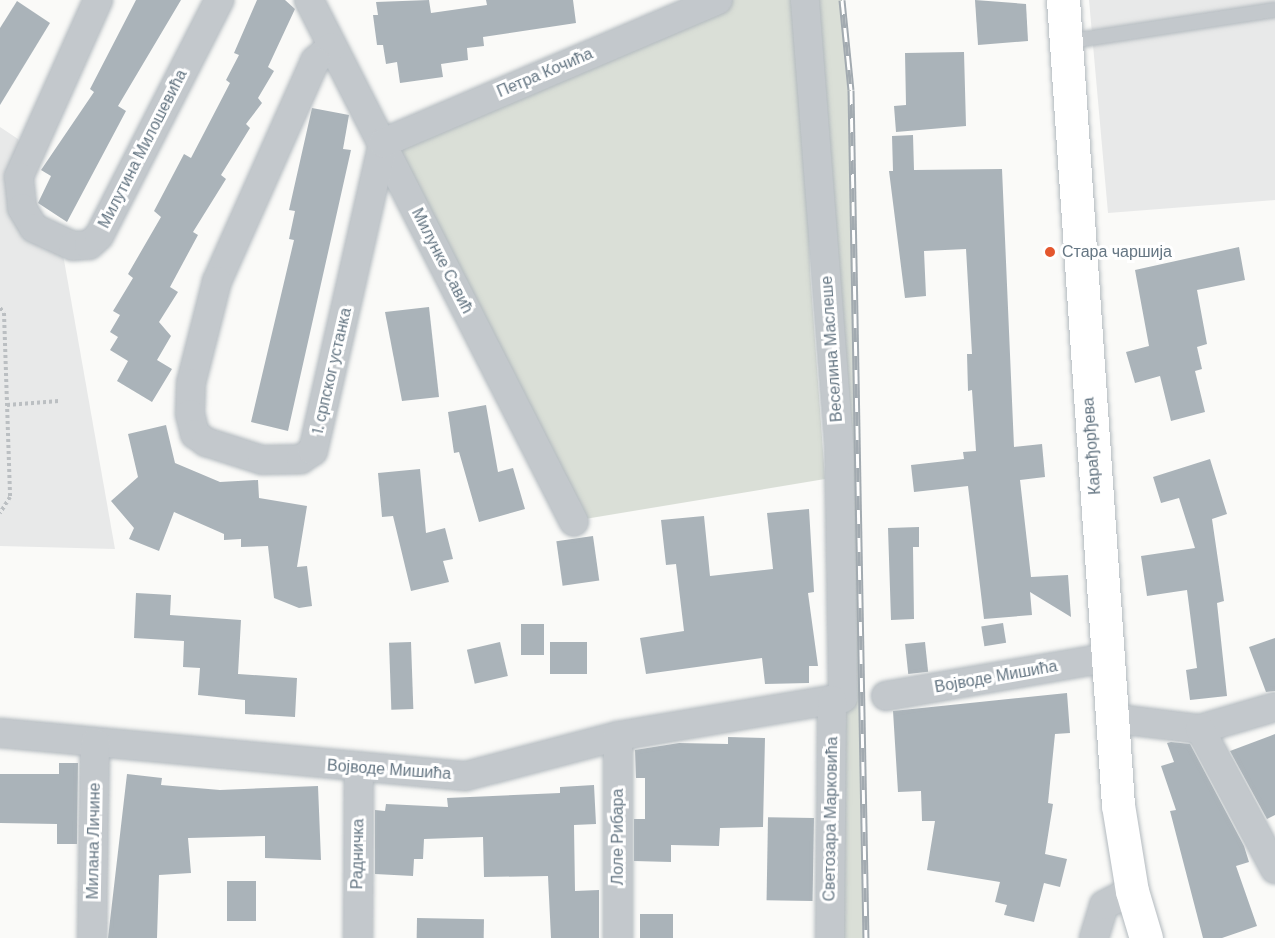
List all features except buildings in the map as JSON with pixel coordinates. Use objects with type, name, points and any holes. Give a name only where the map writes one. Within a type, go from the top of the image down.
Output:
[{"type":"street","name":"Милутина Милошевића","points":[[98,0],[20,177],[22,208],[34,228],[73,246],[89,245],[99,236],[219,0]]},
{"type":"street","name":"Милунке Савић","points":[[309,0],[574,522]]},
{"type":"street","name":"Веселина Маслеше","points":[[805,0],[839,443],[838,699]]},
{"type":"street","name":"Карађорђева","points":[[1063,0],[1110,718],[1132,891],[1146,938]]},
{"type":"street","name":"Петра Кочића","points":[[383,143],[544,71],[714,4]]},
{"type":"street","name":"1. српског устанка","points":[[331,47],[315,61],[217,281],[191,382],[190,414],[195,434],[206,442],[262,460],[301,459],[313,451],[383,143]]},
{"type":"street","name":"Војводе Мишића","points":[[886,696],[1106,658]]},
{"type":"street","name":"Војводе Мишића","points":[[0,733],[359,770],[466,776],[618,736],[838,699]]},
{"type":"street","name":"Светозара Марковића","points":[[830,938],[838,699]]},
{"type":"street","points":[[1110,718],[1200,729],[1275,707]]},
{"type":"street","points":[[1200,729],[1275,869]]},
{"type":"street","name":"Лоле Рибара","points":[[618,736],[618,938]]},
{"type":"street","name":"Милана Личине","points":[[92,938],[96,743]]},
{"type":"street","name":"Радничка","points":[[358,938],[359,770]]},
{"type":"street","points":[[1094,938],[1104,905],[1132,891]]},
{"type":"lane","points":[[1065,42],[1275,10]]},
{"type":"path","points":[[0,308],[4,313],[10,497],[0,513]]},
{"type":"path","points":[[7,405],[59,401]]},
{"type":"shaded area","points":[[718,0],[795,0],[806,91],[810,271],[825,479],[585,519],[383,143]]},
{"type":"shaded area","points":[[815,0],[842,0],[851,90],[863,938],[829,938],[832,700]]},
{"type":"shaded area","points":[[1089,0],[1275,0],[1275,200],[1108,213]]},
{"type":"shaded area","points":[[0,127],[18,139],[24,160],[19,194],[61,243],[115,549],[0,546]]},
{"type":"railway","points":[[842,0],[851,90],[866,938]]},
{"type":"place","name":"Стара чаршија","points":[[1050,252]]}]
